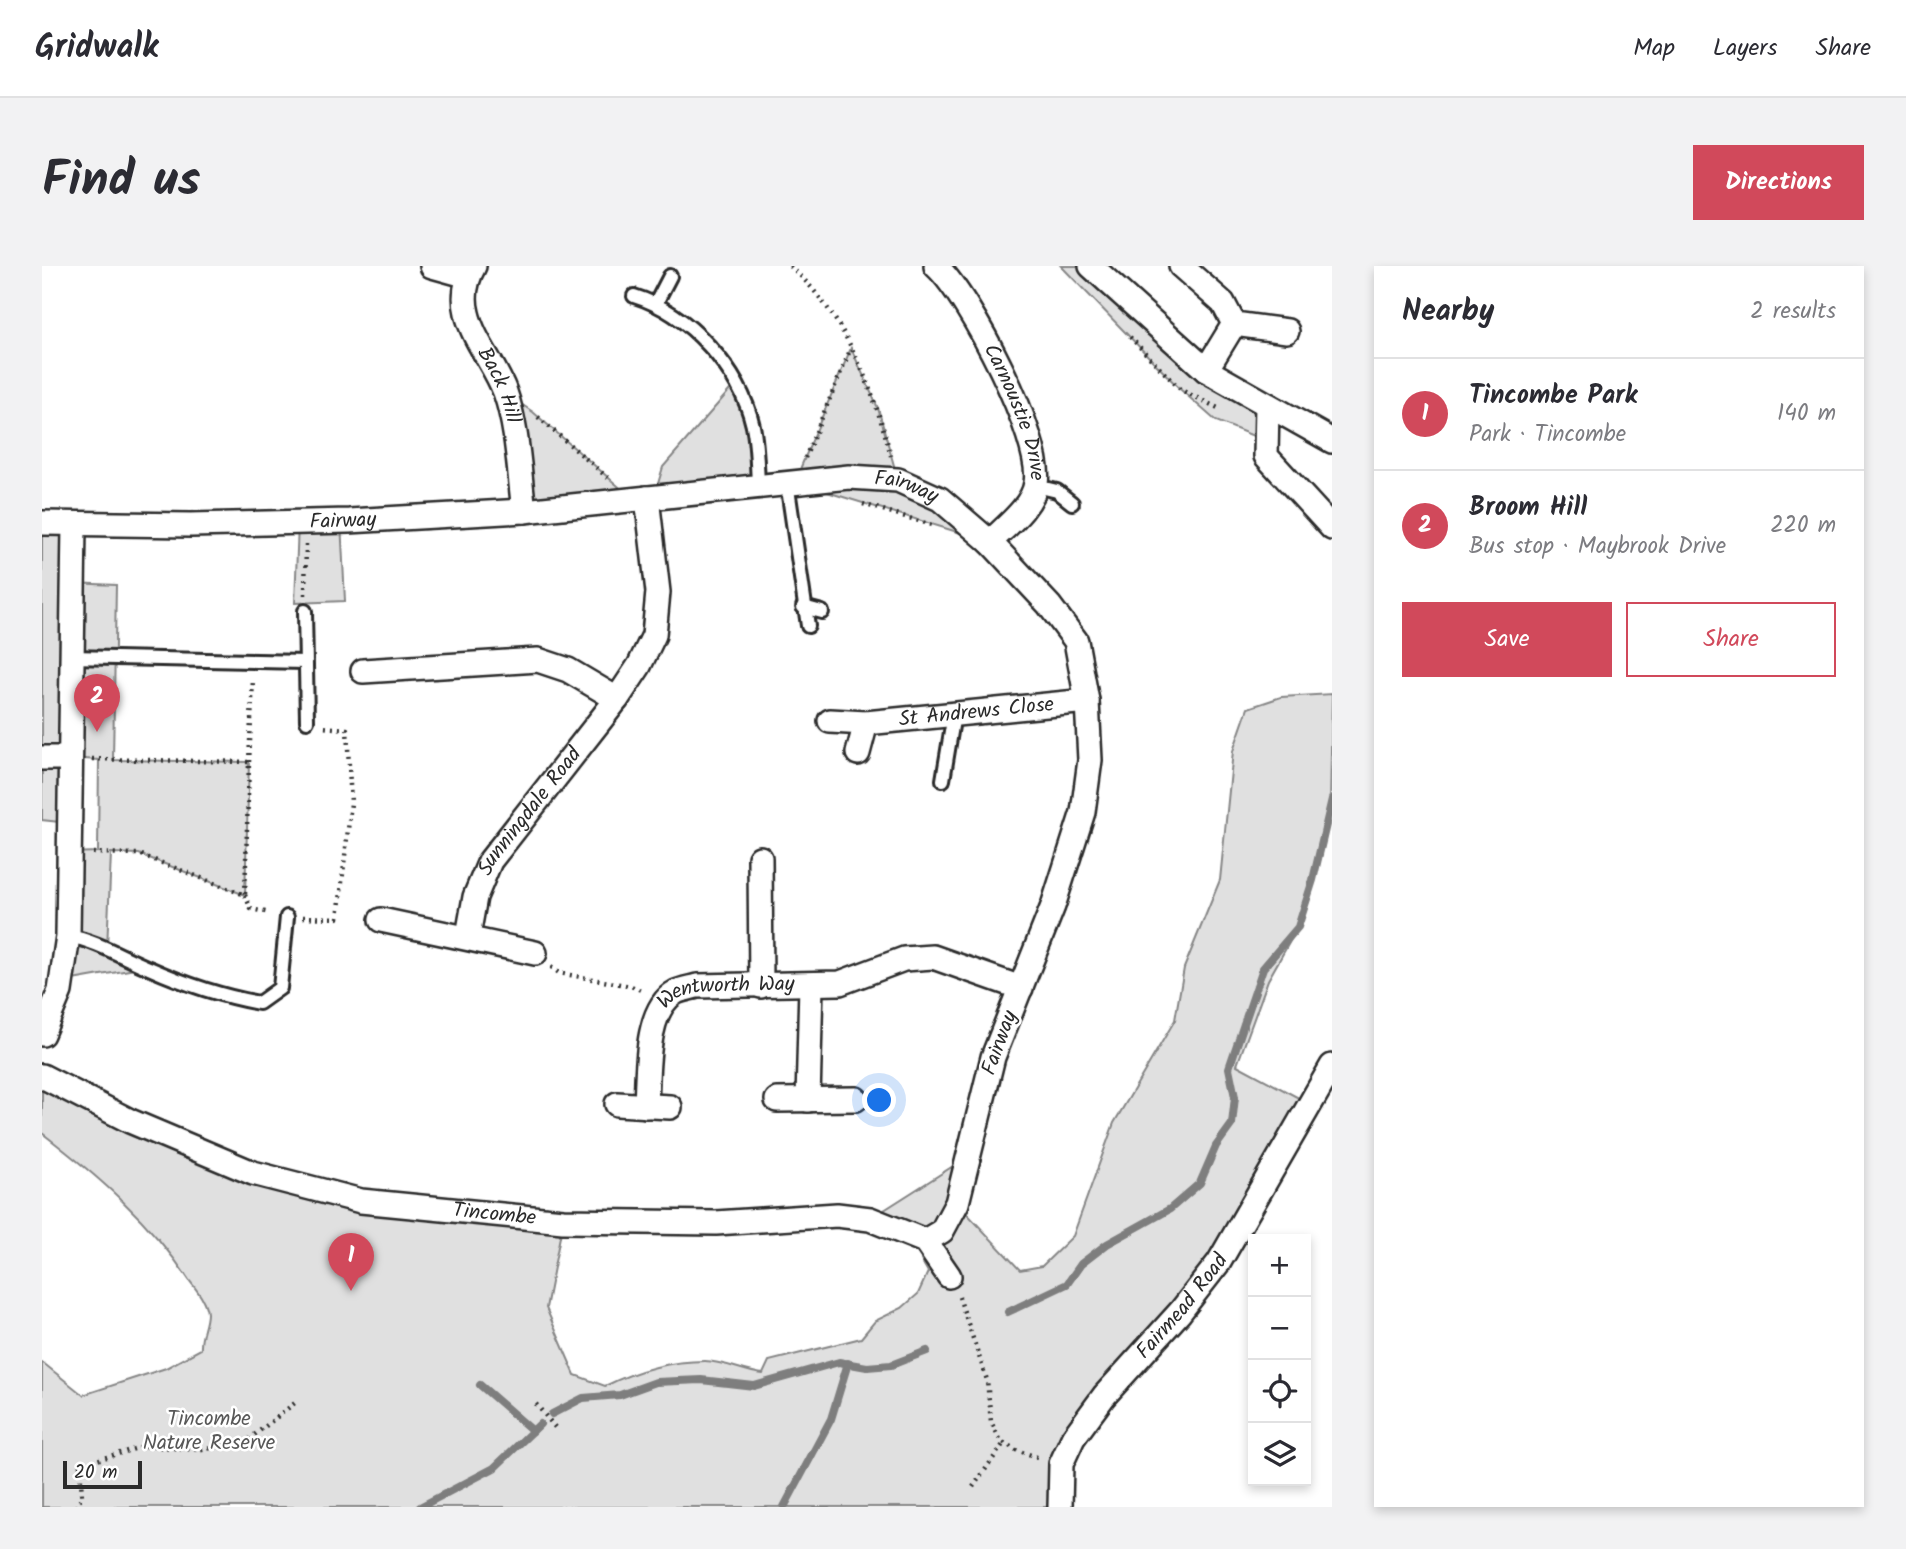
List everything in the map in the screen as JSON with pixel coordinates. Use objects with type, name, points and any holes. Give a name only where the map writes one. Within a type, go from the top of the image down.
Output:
[{"type":"street","points":[[432,266],[471,271]]},
{"type":"street","points":[[1091,266],[1206,370],[1332,441]]},
{"type":"street","points":[[1181,266],[1223,303],[1234,324]]},
{"type":"street","name":"Carnoustie Drive","points":[[947,270],[970,309],[1025,427],[1037,462],[1036,486],[1021,510],[990,542]]},
{"type":"street","name":"Back Hill","points":[[471,271],[467,315],[506,394],[514,428],[524,510]]},
{"type":"street","points":[[1206,370],[1234,324]]},
{"type":"street","points":[[1234,324],[1287,331]]},
{"type":"street","points":[[1267,405],[1266,456],[1332,528]]},
{"type":"street","name":"Fairway","points":[[42,523],[74,526],[306,523],[524,510],[849,477],[898,480],[940,499],[990,542],[1049,605],[1076,641],[1087,701],[1090,760],[1083,812],[1053,905],[993,1057],[957,1203],[942,1231],[925,1241]]},
{"type":"street","name":"Sunningdale Road","points":[[468,936],[475,897],[490,861],[617,699],[639,666],[654,635],[658,592],[640,499]]},
{"type":"street","points":[[42,1034],[60,991],[68,936],[68,758],[74,526]]},
{"type":"street","points":[[377,663],[538,660],[568,670],[617,699]]},
{"type":"street","name":"St Andrews Close","points":[[830,721],[866,723],[1087,701]]},
{"type":"street","points":[[858,753],[866,723]]},
{"type":"street","points":[[42,758],[68,758]]},
{"type":"street","points":[[760,858],[761,986]]},
{"type":"street","points":[[381,920],[468,936],[535,953]]},
{"type":"street","name":"Wentworth Way","points":[[646,1106],[651,1034],[659,1009],[674,992],[697,986],[840,983],[904,958],[933,957],[1021,988]]},
{"type":"street","name":"Wentworth Way","points":[[808,1100],[811,985]]},
{"type":"street","name":"Fairmead Road","points":[[1060,1507],[1061,1464],[1073,1438],[1104,1396],[1180,1312],[1219,1262],[1332,1066]]},
{"type":"street","name":"Tincombe","points":[[42,1076],[130,1121],[253,1173],[361,1202],[563,1221],[716,1223],[837,1215],[870,1219],[925,1241]]},
{"type":"street","points":[[777,1100],[856,1099]]},
{"type":"street","points":[[617,1104],[670,1107]]},
{"type":"street","points":[[925,1241],[949,1276]]},
{"type":"lane","points":[[656,303],[670,276]]},
{"type":"lane","points":[[634,296],[656,303],[696,334],[732,372],[753,425],[758,485]]},
{"type":"lane","points":[[791,482],[803,607],[808,626]]},
{"type":"lane","points":[[1036,486],[1057,491],[1072,503]]},
{"type":"lane","points":[[803,607],[822,612]]},
{"type":"lane","points":[[305,611],[307,722]]},
{"type":"lane","points":[[70,657],[304,662]]},
{"type":"lane","points":[[943,780],[954,714]]},
{"type":"lane","points":[[68,936],[86,939],[180,982],[227,997],[259,1003],[279,988],[287,917]]},
{"type":"path","points":[[790,266],[810,284],[842,327],[878,408],[898,480]]},
{"type":"path","points":[[791,482],[851,348]]},
{"type":"path","points":[[506,394],[533,412],[640,499]]},
{"type":"path","points":[[853,501],[945,530]]},
{"type":"path","points":[[305,611],[306,523]]},
{"type":"path","points":[[253,661],[245,895],[251,909],[287,917],[338,918],[350,827],[346,729],[325,728],[307,722]]},
{"type":"path","points":[[68,758],[249,762]]},
{"type":"path","points":[[68,853],[139,854],[245,895]]},
{"type":"path","points":[[535,953],[559,973],[631,986],[666,1001]]},
{"type":"path","points":[[949,1276],[960,1297],[986,1380],[991,1423],[1004,1443],[1061,1464]]},
{"type":"path","points":[[76,1507],[82,1497],[80,1465],[144,1446],[202,1450],[248,1440],[296,1402]]},
{"type":"path","points":[[536,1404],[558,1431]]},
{"type":"path","points":[[973,1487],[1004,1443]]},
{"type":"green space","points":[[1061,266],[1091,266],[1267,405],[1266,441],[1216,421],[1181,390]]},
{"type":"green space","points":[[851,348],[878,408],[898,480],[990,542],[795,481]]},
{"type":"green space","points":[[736,383],[753,425],[758,485],[654,497],[663,467]]},
{"type":"green space","points":[[506,394],[533,412],[633,499],[524,511]]},
{"type":"green space","points":[[341,521],[345,601],[295,603],[298,523]]},
{"type":"green space","points":[[42,523],[74,526],[72,583],[116,585],[113,760],[249,762],[245,895],[139,854],[111,853],[107,949],[146,967],[61,982],[68,853],[98,852],[99,760],[68,758],[68,823],[42,820]]},
{"type":"green space","name":"Tincombe Nature Reserve","points":[[1332,694],[1330,808],[1298,927],[1268,980],[1237,1065],[1310,1104],[1224,1253],[1067,1450],[1064,1507],[42,1507],[42,1362],[83,1395],[166,1368],[201,1349],[207,1313],[198,1291],[140,1219],[103,1183],[42,1133],[42,1076],[253,1173],[563,1221],[546,1308],[575,1375],[605,1386],[653,1368],[705,1361],[763,1374],[769,1361],[861,1338],[875,1321],[902,1308],[918,1294],[928,1272],[921,1260],[924,1241],[870,1219],[969,1156],[957,1203],[1020,1270],[1042,1266],[1073,1236],[1114,1123],[1175,1020],[1184,968],[1220,880],[1233,751],[1248,708],[1281,697]]},
{"type":"waterway","points":[[1008,1312],[1067,1284],[1081,1264],[1107,1244],[1170,1209],[1200,1183],[1216,1146],[1232,1124],[1235,1097],[1229,1068],[1263,968],[1298,927],[1313,880],[1332,799]]},
{"type":"waterway","points":[[552,1414],[583,1398],[620,1395],[656,1382],[701,1380],[754,1386],[839,1362],[867,1367],[891,1365],[927,1351]]},
{"type":"waterway","points":[[784,1507],[831,1419],[848,1363]]},
{"type":"waterway","points":[[480,1385],[533,1431]]},
{"type":"waterway","points":[[420,1507],[494,1468],[540,1424]]},
{"type":"place","name":"Broom Hill","points":[[97,732]]},
{"type":"place","name":"Tincombe Park","points":[[351,1291]]}]
